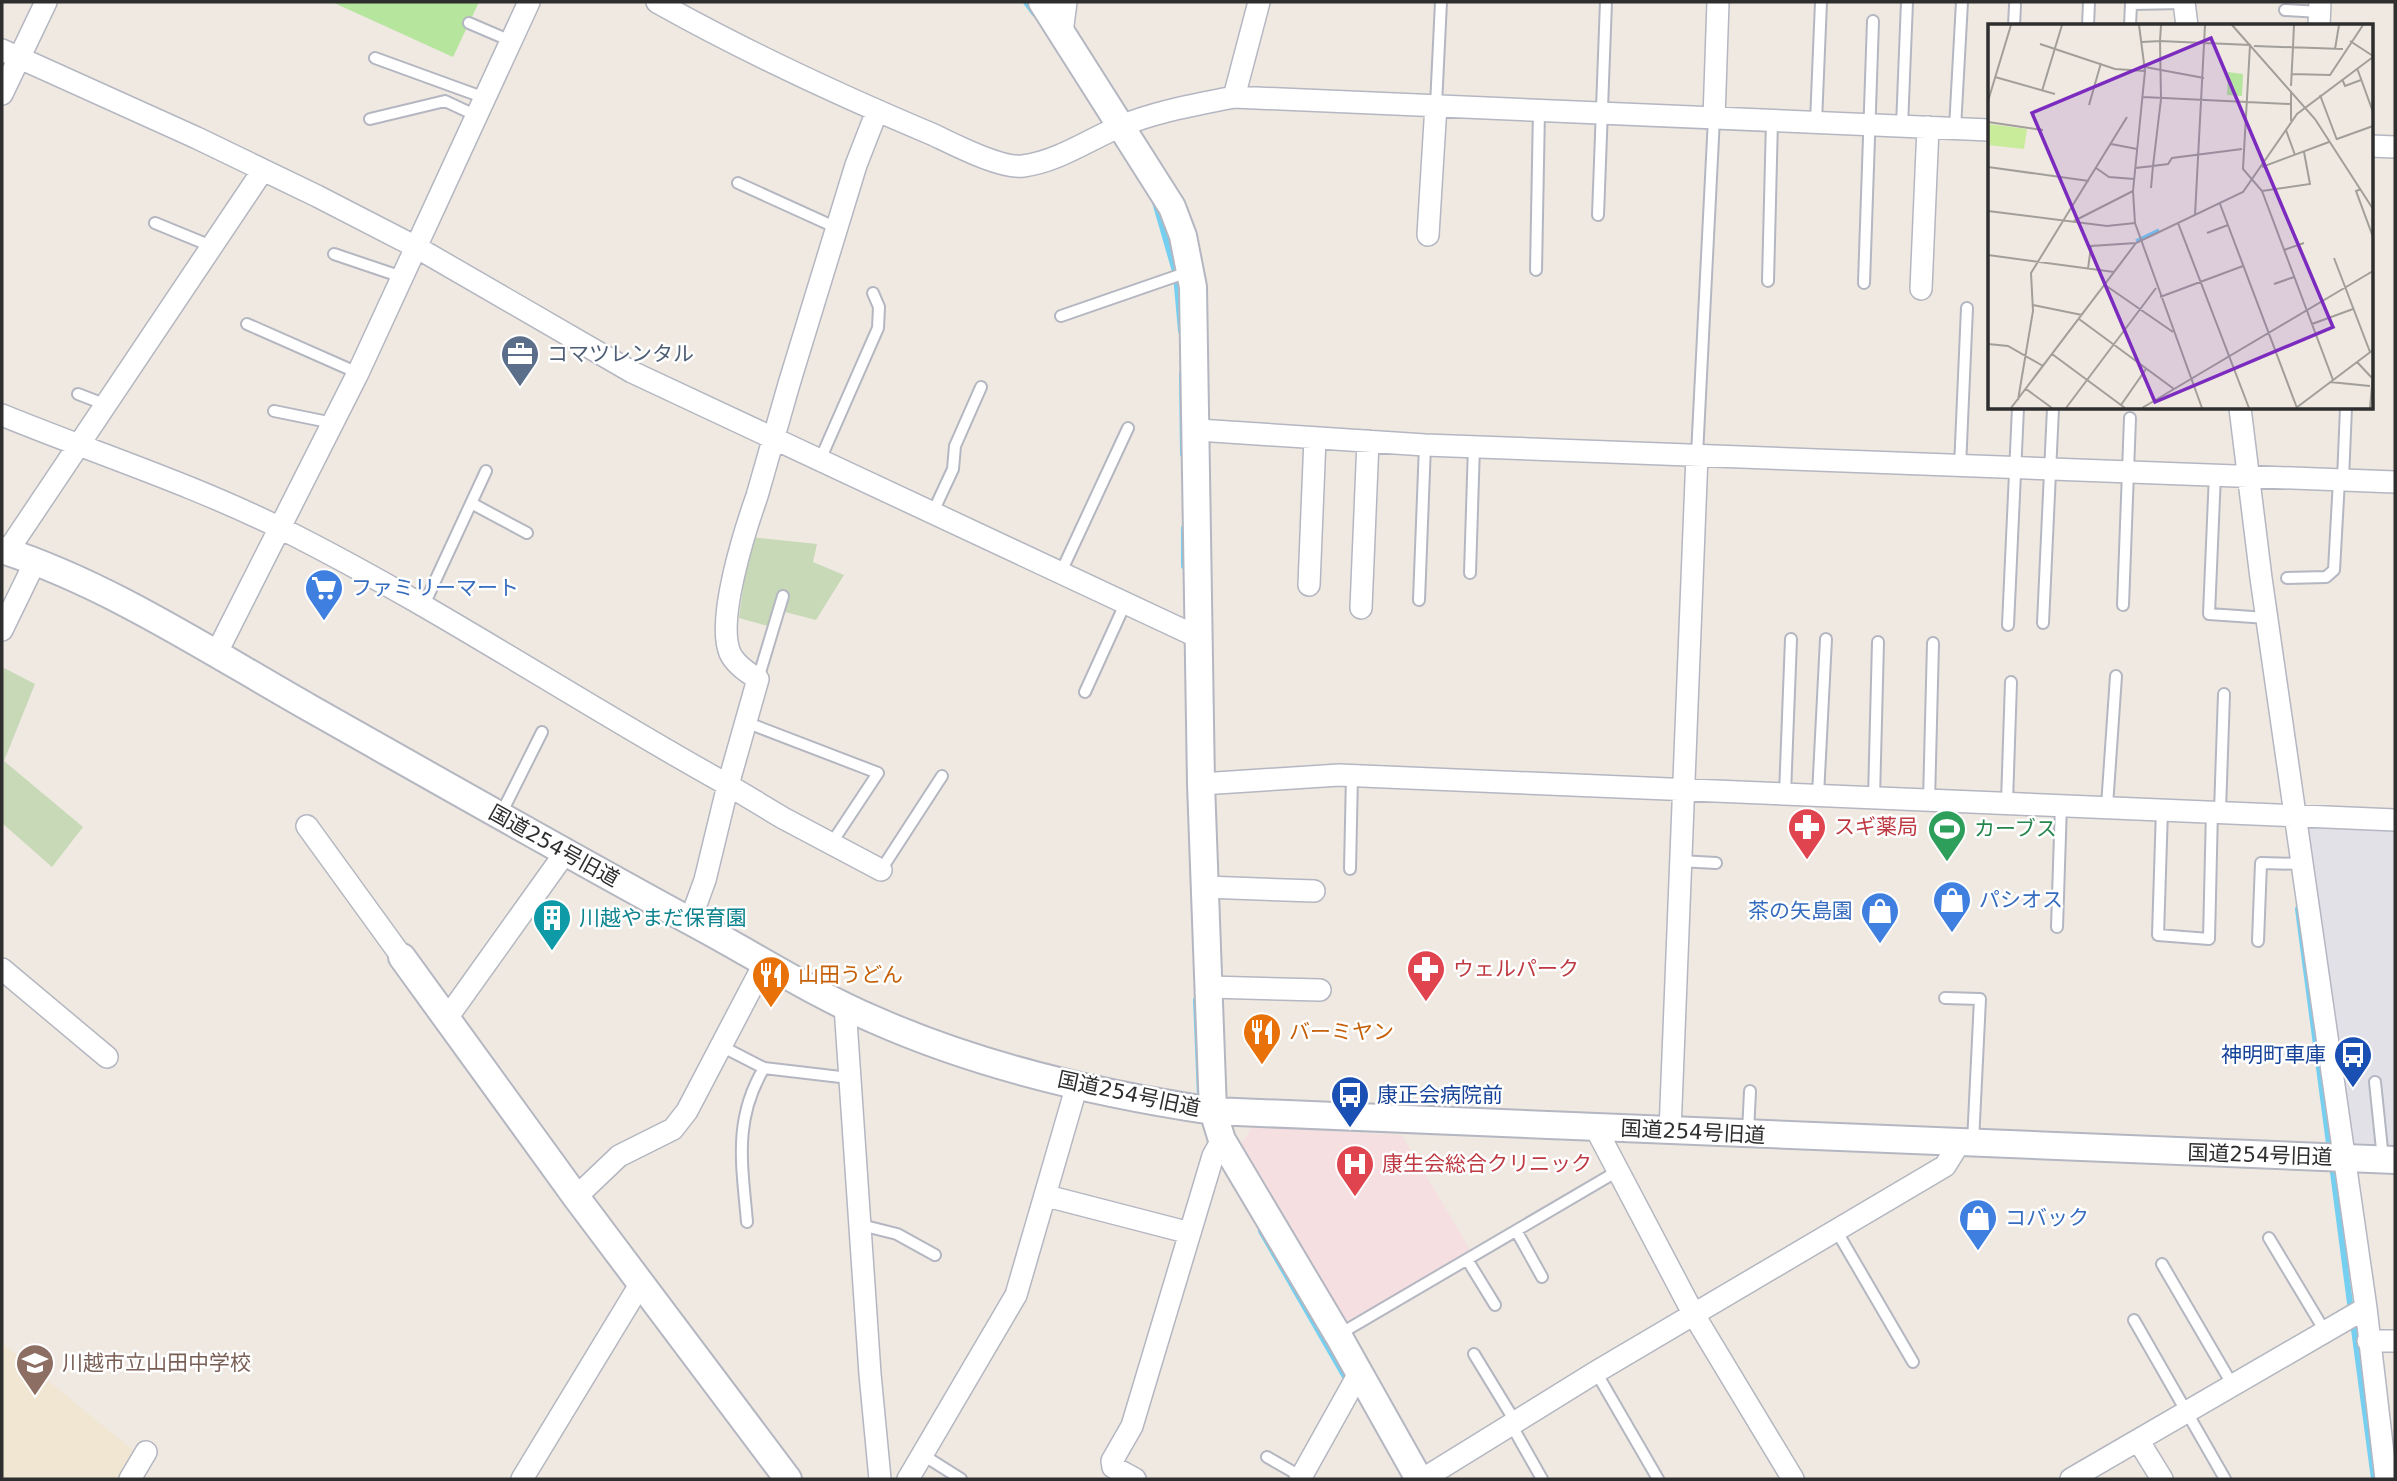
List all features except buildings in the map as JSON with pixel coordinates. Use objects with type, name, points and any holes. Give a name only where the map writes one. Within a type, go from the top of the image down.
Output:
[{"type":"street","points":[[2,94],[10,54],[46,2]]},
{"type":"street","points":[[216,654],[358,373],[529,2]]},
{"type":"street","points":[[657,2],[725,40],[877,111],[981,156],[1020,167],[1054,159],[1122,126],[1162,112],[1234,97],[1988,130]]},
{"type":"street","points":[[1042,2],[1172,207],[1183,236],[1191,271],[1198,430],[1201,784],[1213,1111],[1223,1140],[1421,1479],[1596,1372],[1945,1166],[1967,1142]]},
{"type":"street","points":[[1062,33],[1066,2]]},
{"type":"street","points":[[1234,97],[1259,2]]},
{"type":"street","points":[[1714,118],[1718,2]]},
{"type":"street","points":[[2184,3],[2187,24]]},
{"type":"street","points":[[10,54],[263,170],[416,247],[632,372],[1200,638]]},
{"type":"street","points":[[1428,235],[1436,105]]},
{"type":"street","points":[[690,921],[705,880],[758,678],[746,671],[730,654],[727,631],[739,547],[775,440],[837,228],[877,111]]},
{"type":"street","points":[[1921,289],[1928,127]]},
{"type":"street","points":[[2372,146],[2395,147]]},
{"type":"street","points":[[5,551],[263,170]]},
{"type":"street","points":[[2240,410],[2267,618],[2366,1308],[2386,1479]]},
{"type":"street","points":[[2,415],[281,528],[538,672],[626,728],[831,845],[881,870]]},
{"type":"street","points":[[1198,430],[1425,445],[2395,482]]},
{"type":"street","points":[[1309,585],[1315,438]]},
{"type":"street","points":[[1361,608],[1368,441]]},
{"type":"street","points":[[1671,1131],[1682,790],[1697,455]]},
{"type":"street","name":"国道254号旧道","points":[[5,551],[96,590],[216,654],[565,853],[845,1006],[918,1037],[1077,1085],[1147,1101],[1213,1111],[2389,1160]]},
{"type":"street","points":[[2,630],[35,562]]},
{"type":"street","points":[[1201,784],[1352,775],[2395,820]]},
{"type":"street","points":[[307,826],[576,1197],[788,1479]]},
{"type":"street","points":[[447,1018],[565,853]]},
{"type":"street","points":[[1205,887],[1314,891]]},
{"type":"street","points":[[576,1197],[619,1156],[673,1129],[687,1111],[765,962]]},
{"type":"street","points":[[2,970],[107,1057]]},
{"type":"street","points":[[1209,987],[1320,990]]},
{"type":"street","points":[[845,1006],[880,1479]]},
{"type":"street","points":[[908,1479],[1016,1295],[1047,1196],[1077,1085]]},
{"type":"street","points":[[1595,1127],[1616,1172],[1694,1315],[1793,1479]]},
{"type":"street","points":[[1123,1476],[1113,1467],[1112,1461],[1132,1426],[1213,1156],[1223,1140]]},
{"type":"street","points":[[1047,1196],[1190,1233]]},
{"type":"street","points":[[522,1479],[641,1283]]},
{"type":"street","points":[[2071,1479],[2366,1308]]},
{"type":"street","points":[[2368,1341],[2395,1341]]},
{"type":"street","points":[[1301,1478],[1358,1375]]},
{"type":"street","points":[[2138,1440],[2162,1479]]},
{"type":"street","points":[[130,1479],[146,1452]]},
{"type":"lane","points":[[1436,105],[1441,2]]},
{"type":"lane","points":[[1598,215],[1606,2]]},
{"type":"lane","points":[[1816,122],[1821,2]]},
{"type":"lane","points":[[1902,126],[1906,2]]},
{"type":"lane","points":[[1955,128],[1962,2]]},
{"type":"lane","points":[[2088,24],[2089,2]]},
{"type":"lane","points":[[2130,24],[2131,4],[2184,3]]},
{"type":"lane","points":[[2014,24],[2015,5]]},
{"type":"lane","points":[[2285,10],[2320,13]]},
{"type":"lane","points":[[1864,283],[1873,21]]},
{"type":"lane","points":[[469,23],[511,41]]},
{"type":"lane","points":[[375,58],[481,107]]},
{"type":"lane","points":[[370,119],[445,101],[481,107]]},
{"type":"lane","points":[[1536,270],[1539,110]]},
{"type":"lane","points":[[1697,455],[1714,118]]},
{"type":"lane","points":[[1768,281],[1772,120]]},
{"type":"lane","points":[[738,183],[837,228]]},
{"type":"lane","points":[[155,223],[211,246]]},
{"type":"lane","points":[[334,254],[402,277]]},
{"type":"lane","points":[[1061,316],[1191,271]]},
{"type":"lane","points":[[820,460],[878,328],[879,307],[873,293]]},
{"type":"lane","points":[[1960,467],[1967,308]]},
{"type":"lane","points":[[247,324],[358,373]]},
{"type":"lane","points":[[933,512],[953,469],[955,446],[981,387]]},
{"type":"lane","points":[[78,394],[104,404]]},
{"type":"lane","points":[[2008,625],[2018,410]]},
{"type":"lane","points":[[2043,623],[2053,410]]},
{"type":"lane","points":[[2287,578],[2326,577],[2334,570],[2346,410]]},
{"type":"lane","points":[[274,411],[333,423]]},
{"type":"lane","points":[[2123,606],[2130,418]]},
{"type":"lane","points":[[1061,572],[1128,428]]},
{"type":"lane","points":[[1419,600],[1425,445]]},
{"type":"lane","points":[[1470,573],[1474,446]]},
{"type":"lane","points":[[423,607],[486,471]]},
{"type":"lane","points":[[2215,474],[2209,614],[2267,618]]},
{"type":"lane","points":[[471,503],[527,533]]},
{"type":"lane","points":[[758,678],[783,596]]},
{"type":"lane","points":[[1085,692],[1125,604]]},
{"type":"lane","points":[[1786,794],[1791,639]]},
{"type":"lane","points":[[1818,795],[1826,639]]},
{"type":"lane","points":[[1874,798],[1878,642]]},
{"type":"lane","points":[[1929,801],[1933,643]]},
{"type":"lane","points":[[2107,806],[2116,676]]},
{"type":"lane","points":[[2007,802],[2011,682]]},
{"type":"lane","points":[[2161,809],[2158,935],[2209,939],[2224,694]]},
{"type":"lane","points":[[748,723],[878,773],[831,845]]},
{"type":"lane","points":[[500,816],[541,732]]},
{"type":"lane","points":[[1350,869],[1352,775]]},
{"type":"lane","points":[[881,870],[942,776]]},
{"type":"lane","points":[[2057,927],[2061,804]]},
{"type":"lane","points":[[1680,862],[1716,863]]},
{"type":"lane","points":[[2258,941],[2261,863],[2302,864]]},
{"type":"lane","points":[[1945,998],[1980,999],[1967,1142]]},
{"type":"lane","points":[[721,1045],[764,1068],[849,1078]]},
{"type":"lane","points":[[747,1222],[740,1142],[752,1088],[764,1068]]},
{"type":"lane","points":[[2375,1082],[2389,1160]]},
{"type":"lane","points":[[1748,1135],[1750,1091]]},
{"type":"lane","points":[[1338,1335],[1616,1172]]},
{"type":"lane","points":[[861,1225],[897,1234],[935,1255]]},
{"type":"lane","points":[[1836,1230],[1913,1362]]},
{"type":"lane","points":[[1517,1232],[1542,1277]]},
{"type":"lane","points":[[2269,1238],[2326,1333]]},
{"type":"lane","points":[[1468,1261],[1495,1306]]},
{"type":"lane","points":[[2162,1264],[2232,1384]]},
{"type":"lane","points":[[2134,1320],[2225,1479]]},
{"type":"lane","points":[[1474,1354],[1542,1479]]},
{"type":"lane","points":[[1596,1372],[1658,1479]]},
{"type":"lane","points":[[923,1455],[961,1479]]},
{"type":"lane","points":[[1267,1457],[1301,1478]]},
{"type":"shaded area","points":[[2310,821],[2395,825],[2395,1145],[2355,1143],[2349,1136],[2305,828]]},
{"type":"shaded area","name":"康生会総合クリニック","points":[[1252,1127],[1402,1135],[1471,1251],[1349,1323],[1341,1321],[1241,1144]]},
{"type":"shaded area","name":"川越市立山田中学校","points":[[2,1343],[135,1452],[118,1479],[2,1479]]},
{"type":"green space","points":[[332,2],[479,2],[453,57]]},
{"type":"green space","points":[[750,537],[817,544],[813,562],[844,575],[816,620],[785,612],[789,597],[777,594],[768,626],[739,618]]},
{"type":"green space","points":[[2,667],[35,684],[4,761],[83,827],[52,867],[2,823]]},
{"type":"waterway","points":[[1026,2],[1034,13]]},
{"type":"waterway","points":[[1155,202],[1176,275],[1181,331]]},
{"type":"waterway","points":[[1182,374],[1183,454]]},
{"type":"waterway","points":[[1184,528],[1184,566]]},
{"type":"waterway","points":[[2298,909],[2330,1151]]},
{"type":"waterway","points":[[1196,1000],[1200,1097]]},
{"type":"waterway","points":[[2332,1165],[2351,1311]]},
{"type":"waterway","points":[[1261,1231],[1348,1382]]},
{"type":"waterway","points":[[2353,1322],[2374,1479]]},
{"type":"place","name":"コマツレンタル","points":[[520,388]]},
{"type":"place","name":"ファミリーマート","points":[[324,622]]},
{"type":"place","name":"スギ薬局","points":[[1807,861]]},
{"type":"place","name":"カーブス","points":[[1947,863]]},
{"type":"place","name":"パシオス","points":[[1952,934]]},
{"type":"place","name":"茶の矢島園","points":[[1880,945]]},
{"type":"place","name":"川越やまだ保育園","points":[[552,952]]},
{"type":"place","name":"ウェルパーク","points":[[1426,1003]]},
{"type":"place","name":"山田うどん","points":[[771,1009]]},
{"type":"place","name":"バーミヤン","points":[[1262,1066]]},
{"type":"place","name":"神明町車庫","points":[[2353,1089]]},
{"type":"place","name":"康正会病院前","points":[[1350,1129]]},
{"type":"place","name":"康生会総合クリニック","points":[[1355,1198]]},
{"type":"place","name":"コバック","points":[[1978,1252]]},
{"type":"place","name":"川越市立山田中学校","points":[[35,1397]]}]
